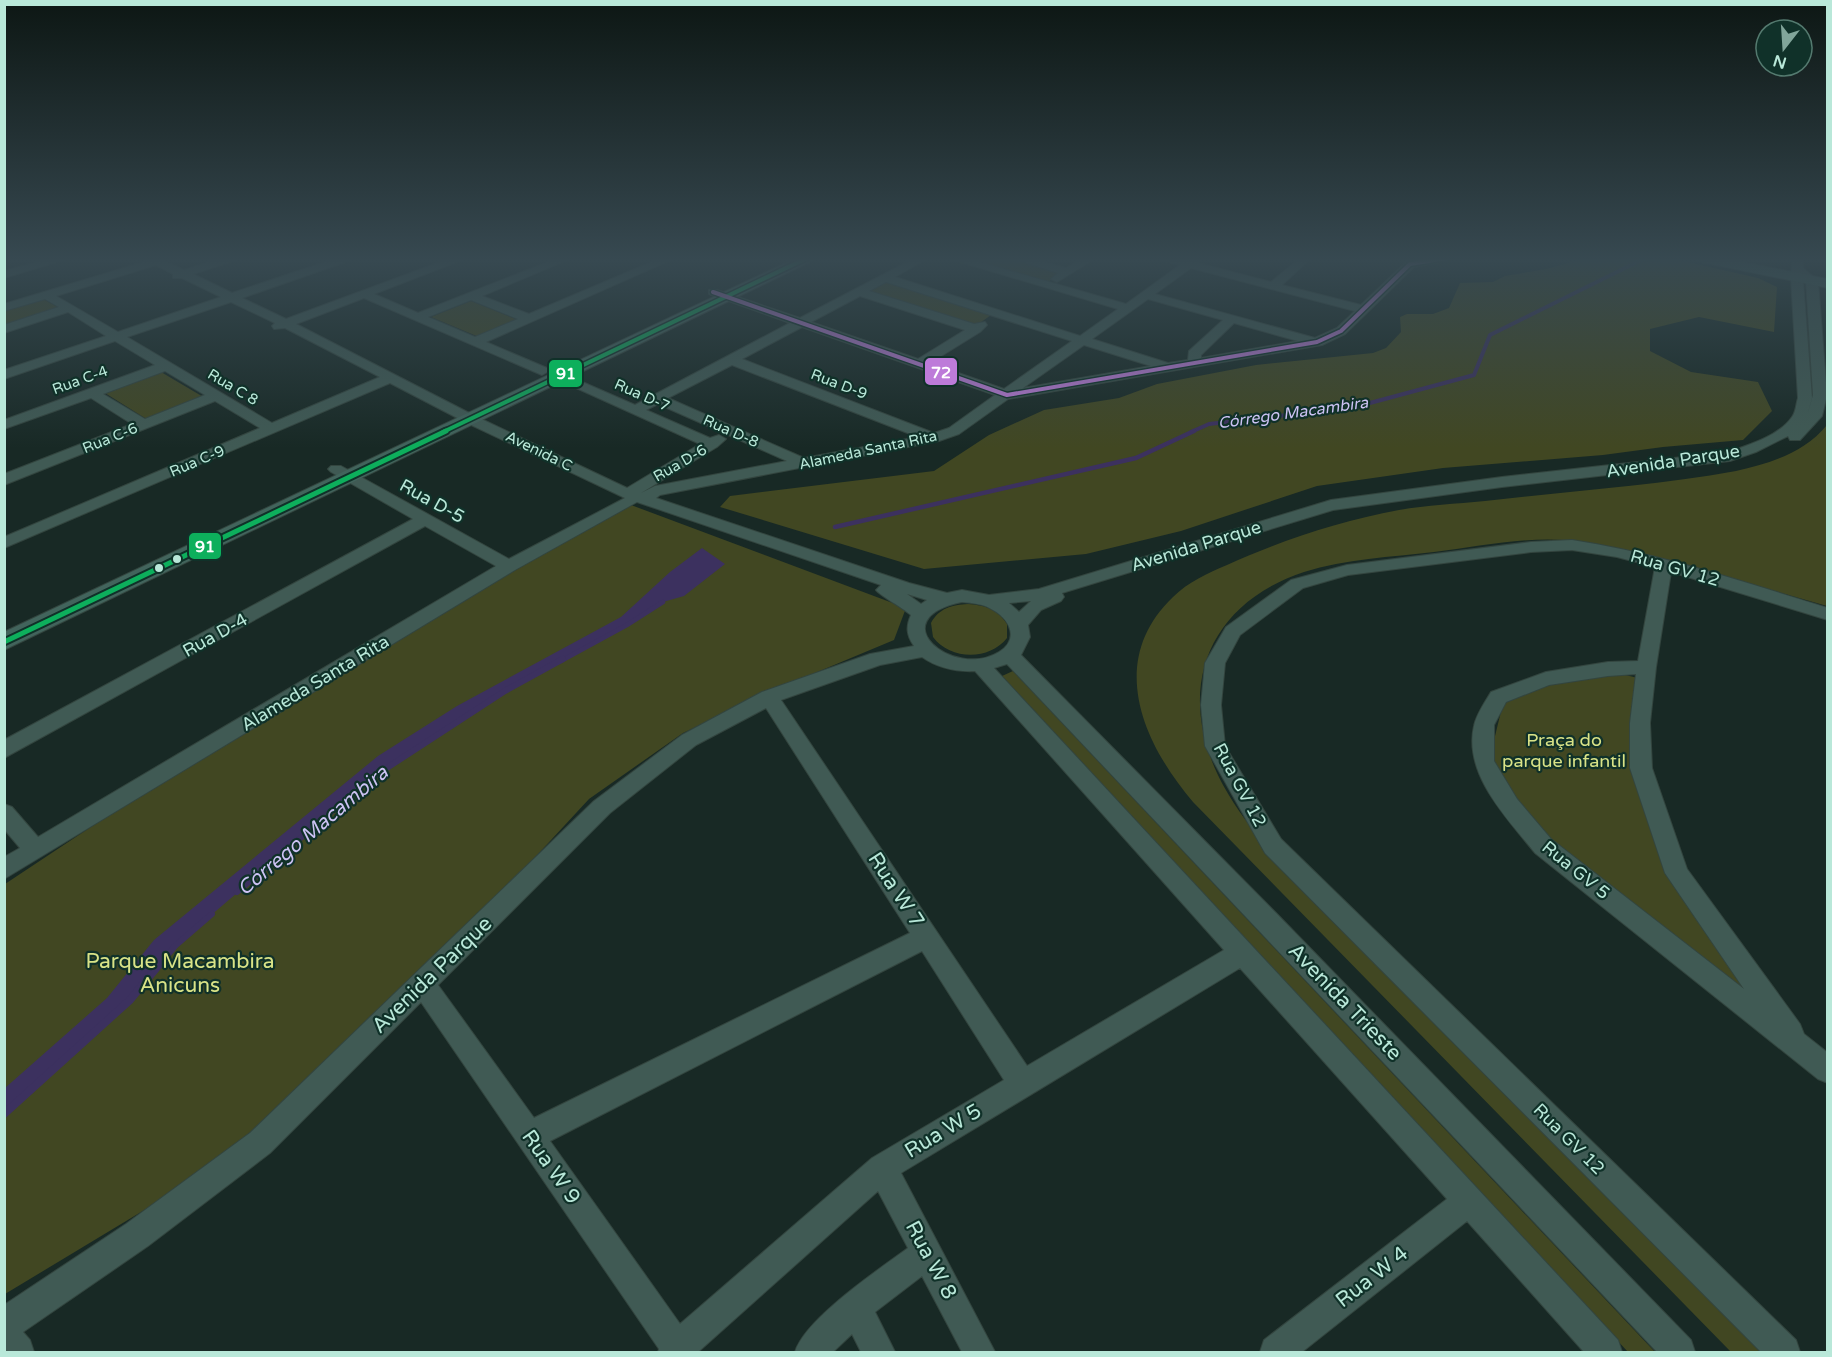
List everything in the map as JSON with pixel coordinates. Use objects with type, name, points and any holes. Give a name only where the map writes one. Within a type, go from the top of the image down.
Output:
[{"type":"main road","points":[[460,418],[542,371],[658,321]]},
{"type":"main road","points":[[4,642],[344,473],[460,418],[560,377],[669,321]]},
{"type":"main road","points":[[4,622],[344,473]]},
{"type":"street","points":[[4,329],[28,321]]},
{"type":"street","name":"Rua C 8","points":[[92,321],[271,429]]},
{"type":"street","points":[[4,375],[161,321]]},
{"type":"street","name":"Avenida C","points":[[261,321],[633,499],[897,595],[921,613]]},
{"type":"street","name":"Avenida C","points":[[281,321],[385,380]]},
{"type":"street","points":[[272,328],[290,321]]},
{"type":"street","points":[[428,321],[542,371]]},
{"type":"street","points":[[476,342],[524,321]]},
{"type":"street","points":[[796,321],[1007,395],[1110,321]]},
{"type":"street","points":[[636,411],[804,321]]},
{"type":"street","points":[[952,321],[976,329]]},
{"type":"street","points":[[920,364],[988,321]]},
{"type":"street","points":[[1022,321],[1168,368]]},
{"type":"street","points":[[1196,363],[1194,354],[1229,321]]},
{"type":"street","points":[[1241,321],[1317,342]]},
{"type":"street","name":"Alameda Santa Rita","points":[[4,869],[509,566],[633,499],[655,491],[934,438],[954,431],[1007,395],[1317,342],[1341,331],[1351,321]]},
{"type":"street","name":"Avenida Parque","points":[[990,600],[1040,594],[1331,505],[1502,482],[1730,456],[1751,449],[1785,432],[1800,417],[1805,398],[1808,321]]},
{"type":"street","name":"Avenida Parque","points":[[1019,623],[1035,606],[1045,600],[1344,510],[1728,464],[1763,455],[1793,438],[1815,416],[1820,395],[1814,321]]},
{"type":"street","name":"Rua D-9","points":[[732,360],[934,438]]},
{"type":"street","name":"Rua C-4","points":[[4,425],[166,366]]},
{"type":"street","name":"Rua D-7","points":[[560,377],[712,444]]},
{"type":"street","name":"Rua C-9","points":[[4,543],[385,380]]},
{"type":"street","points":[[92,393],[144,425]]},
{"type":"street","name":"Rua C-6","points":[[4,480],[216,396]]},
{"type":"street","name":"Rua D-8","points":[[658,399],[805,464]]},
{"type":"street","name":"Rua D-6","points":[[633,499],[732,432]]},
{"type":"street","name":"Rua D-5","points":[[344,473],[509,566]]},
{"type":"street","name":"Avenida C","points":[[633,499],[675,508],[903,587],[946,599]]},
{"type":"street","name":"Rua D-4","points":[[4,750],[425,519]]},
{"type":"street","name":"Rua GV 12","points":[[1784,1353],[1274,846],[1215,746],[1211,705],[1215,663],[1233,631],[1297,584],[1347,570],[1531,547],[1572,545],[1618,552],[1664,564],[1827,614]]},
{"type":"street","name":"Rua GV 5","points":[[1664,564],[1646,667],[1640,723],[1641,768],[1677,873],[1805,1052]]},
{"type":"street","points":[[968,596],[990,600],[1008,609],[1019,623],[1020,639],[1009,654],[996,661],[980,665],[949,663],[920,642],[915,625],[921,613],[932,604],[946,599],[968,596]]},
{"type":"street","name":"Avenida Parque","points":[[4,1325],[138,1235],[260,1143],[602,807],[689,740],[769,697],[920,642]]},
{"type":"street","name":"Avenida Trieste","points":[[1009,654],[1267,920],[1679,1353]]},
{"type":"street","points":[[980,665],[1606,1353]]},
{"type":"street","name":"Rua GV 5","points":[[1646,667],[1608,669],[1546,679],[1498,697],[1484,725],[1483,760],[1509,805],[1543,846],[1827,1070]]},
{"type":"street","name":"Rua W 7","points":[[769,697],[1023,1084]]},
{"type":"street","points":[[4,813],[35,850]]},
{"type":"street","points":[[529,1136],[926,937]]},
{"type":"street","name":"Rua W 5","points":[[676,1351],[882,1168],[1242,953]]},
{"type":"street","name":"Rua W 9","points":[[423,984],[676,1351]]},
{"type":"street","name":"Rua W 8","points":[[882,1168],[979,1353]]},
{"type":"street","name":"Rua W 4","points":[[1276,1353],[1468,1201]]},
{"type":"street","points":[[811,1353],[855,1307],[927,1253]]},
{"type":"street","points":[[855,1307],[879,1353]]},
{"type":"street","points":[[4,1334],[18,1353]]},
{"type":"green space","points":[[4,321],[20,321],[4,326]]},
{"type":"green space","points":[[441,321],[515,321],[479,337]]},
{"type":"green space","points":[[956,321],[982,321],[974,327]]},
{"type":"green space","points":[[1400,321],[1681,321],[1650,329],[1650,351],[1691,372],[1758,382],[1772,411],[1743,440],[1603,455],[1443,468],[1317,486],[1181,531],[1086,554],[924,569],[720,507],[730,496],[934,471],[989,435],[1044,410],[1119,398],[1157,384],[1256,365],[1373,353],[1386,348],[1401,332]]},
{"type":"green space","points":[[1721,321],[1775,321],[1774,332]]},
{"type":"green space","points":[[161,372],[205,398],[148,420],[105,393]]},
{"type":"green space","points":[[1827,425],[1827,606],[1650,556],[1564,540],[1515,541],[1369,559],[1304,572],[1270,587],[1242,606],[1222,630],[1208,657],[1201,686],[1201,718],[1208,751],[1228,794],[1257,835],[1270,851],[1771,1352],[1731,1352],[1193,802],[1159,754],[1147,728],[1139,701],[1137,674],[1141,648],[1153,622],[1173,597],[1192,582],[1213,571],[1290,540],[1377,514],[1410,508],[1642,484],[1736,471],[1786,456],[1808,443]]},
{"type":"green space","name":"Parque Macambira Anicuns","points":[[631,505],[906,608],[894,640],[767,693],[683,733],[589,799],[413,989],[214,1168],[5,1294],[5,884],[127,803],[513,571]]},
{"type":"green space","points":[[968,604],[990,609],[1007,624],[1007,638],[999,646],[990,651],[970,655],[949,650],[933,637],[931,623],[938,614],[951,606]]},
{"type":"green space","points":[[1013,671],[1655,1352],[1628,1352],[1002,676]]},
{"type":"green space","name":"Praça do parque infantil","points":[[1617,673],[1638,678],[1655,832],[1776,1022],[1548,845],[1489,761],[1504,699],[1549,683]]},
{"type":"shaded area","points":[[702,548],[725,564],[684,596],[663,602],[627,625],[505,691],[370,779],[175,946],[130,1000],[5,1114],[5,1088],[107,998],[154,940],[378,756],[457,706],[621,617],[670,572]]},
{"type":"waterway","name":"Córrego Macambira","points":[[1191,432],[1209,424],[1355,407],[1474,375],[1490,335],[1518,321]]},
{"type":"waterway","name":"Córrego Macambira","points":[[835,527],[1136,458],[1194,431]]},
{"type":"waterway","name":"Córrego Macambira","points":[[561,661],[627,625],[663,602]]},
{"type":"waterway","name":"Córrego Macambira","points":[[237,892],[370,779],[505,691],[563,659]]},
{"type":"waterway","name":"Córrego Macambira","points":[[162,962],[175,946],[212,914]]},
{"type":"waterway","name":"Córrego Macambira","points":[[4,1114],[130,1000],[163,960]]},
{"type":"transit line","name":"91","points":[[4,642],[675,321]]},
{"type":"transit line","name":"72","points":[[797,321],[1007,395],[1317,342],[1341,331],[1351,321]]}]
